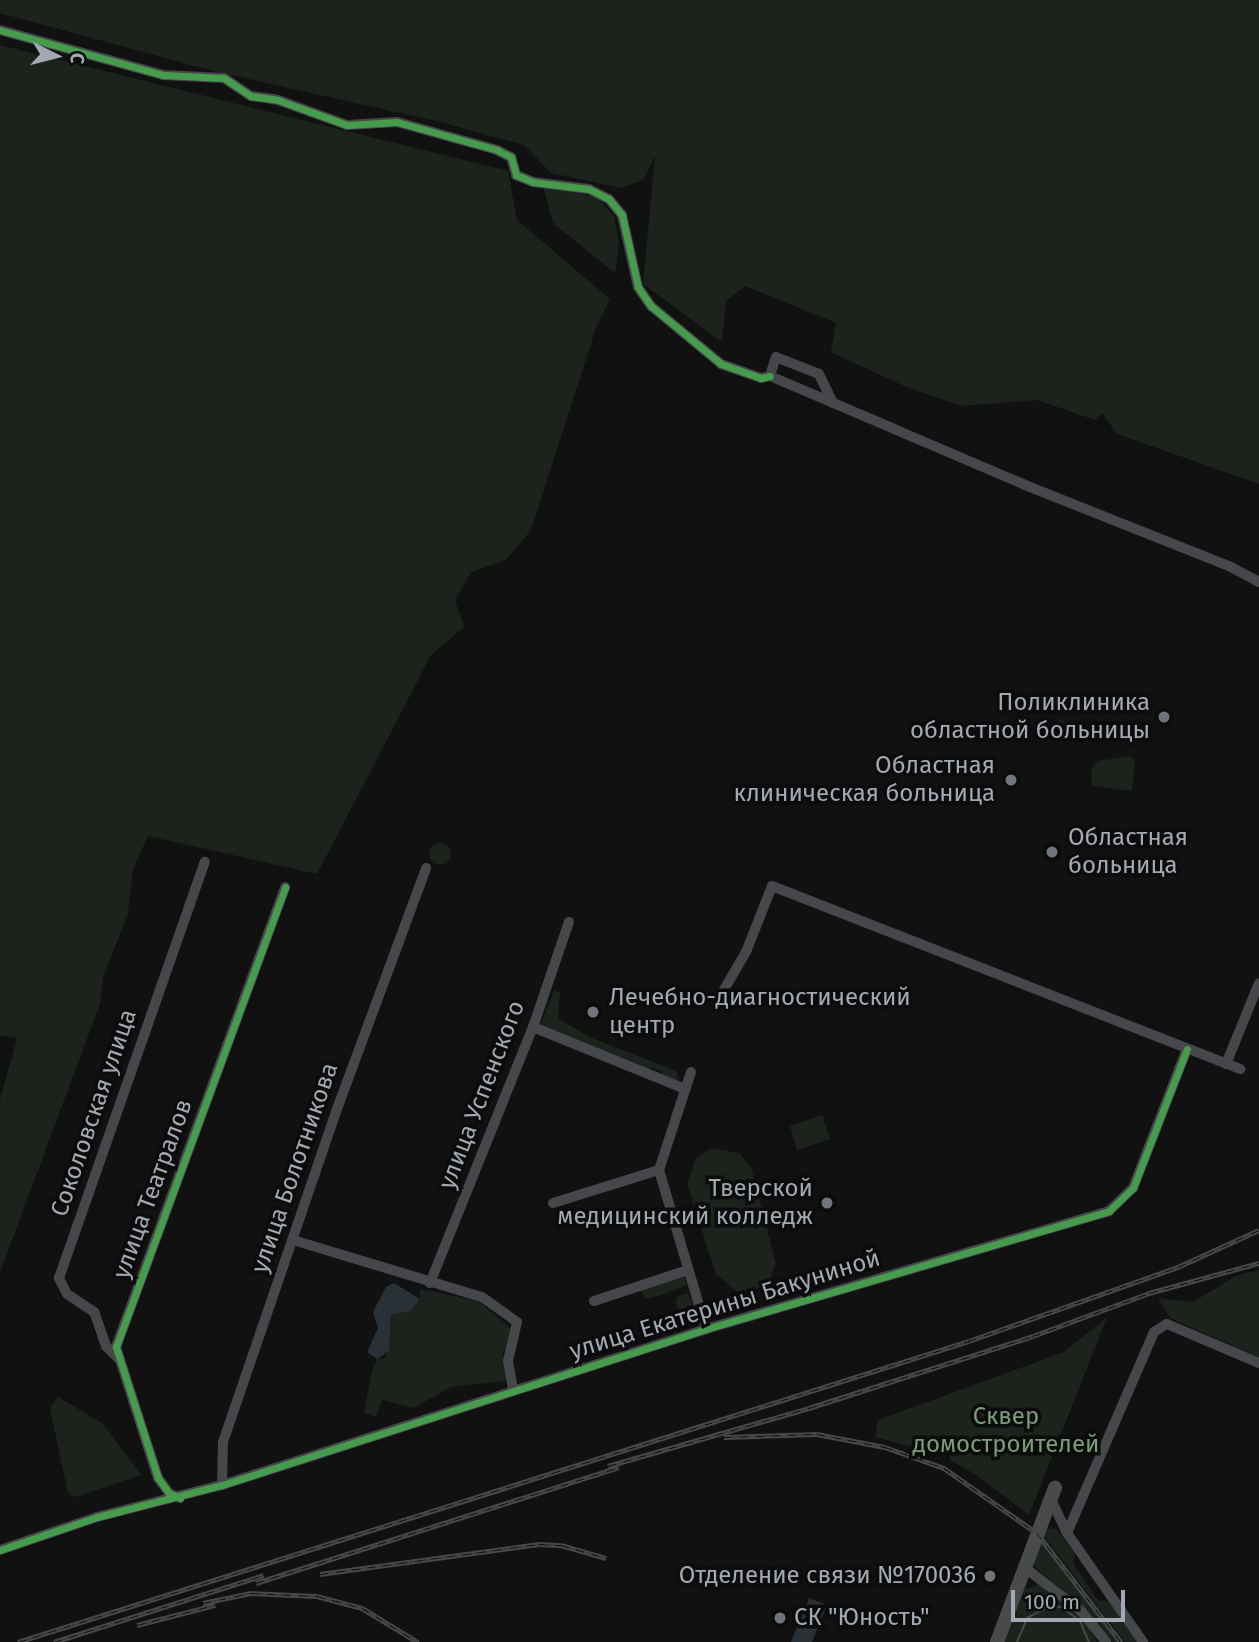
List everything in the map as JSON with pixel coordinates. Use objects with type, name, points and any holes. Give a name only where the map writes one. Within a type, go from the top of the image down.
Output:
[{"type":"main road","points":[[990,1642],[1024,1567],[1053,1493]]},
{"type":"main road","points":[[997,1642],[1018,1590],[1024,1567]]},
{"type":"street","points":[[0,30],[163,75],[224,78],[251,96],[278,100],[347,125],[397,122],[497,150],[511,157],[516,175],[533,182],[589,189],[609,199],[622,215],[638,287],[651,306],[721,364],[761,379],[770,376],[1229,566],[1259,582]]},
{"type":"street","points":[[770,376],[776,357],[819,374],[833,403]]},
{"type":"street","points":[[1229,566],[1259,573]]},
{"type":"street","name":"Соколовская улица","points":[[120,1359],[106,1346],[94,1312],[67,1294],[59,1278],[205,862]]},
{"type":"street","name":"улица Болотникова","points":[[222,1485],[223,1442],[426,868]]},
{"type":"street","points":[[722,993],[746,952],[772,886],[1240,1069]]},
{"type":"street","name":"улица Театралов","points":[[180,1498],[169,1493],[158,1478],[116,1347],[285,887]]},
{"type":"street","name":"улица Успенского","points":[[430,1283],[533,1027],[569,922]]},
{"type":"street","points":[[1226,1064],[1259,983]]},
{"type":"street","points":[[533,1027],[685,1089]]},
{"type":"street","name":"улица Екатерины Бакуниной","points":[[0,1550],[97,1517],[180,1498],[222,1485],[706,1329],[1112,1209],[1133,1188],[1187,1049]]},
{"type":"street","points":[[691,1072],[681,1112],[659,1170],[706,1329]]},
{"type":"street","points":[[553,1203],[659,1170]]},
{"type":"street","points":[[293,1240],[482,1297],[517,1322],[508,1361],[513,1390]]},
{"type":"street","points":[[594,1301],[688,1270]]},
{"type":"street","points":[[1067,1533],[1154,1332],[1167,1324],[1259,1363]]},
{"type":"street","points":[[1053,1493],[1067,1533],[1143,1642]]},
{"type":"street","points":[[1024,1567],[1085,1615],[1106,1642]]},
{"type":"street","points":[[1018,1590],[1032,1581],[1048,1584]]},
{"type":"green space","points":[[0,0],[1259,0],[1259,484],[1117,434],[1102,413],[1095,420],[1037,400],[961,406],[904,386],[831,352],[836,323],[745,286],[726,301],[722,342],[643,284],[655,156],[643,180],[621,188],[551,173],[524,145],[437,121],[213,71],[0,13]]},
{"type":"green space","points":[[0,45],[508,171],[517,220],[610,299],[596,328],[531,530],[506,560],[471,572],[455,600],[464,627],[431,655],[317,874],[148,836],[133,869],[128,913],[103,978],[100,1004],[0,1272],[0,1100],[17,1038],[0,1035]]},
{"type":"green space","points":[[543,186],[594,196],[614,215],[619,245],[615,273],[553,223]]},
{"type":"green space","points":[[1059,720],[1079,723],[1081,733],[1074,737],[1054,735],[1051,726]]},
{"type":"green space","points":[[1130,756],[1135,761],[1132,791],[1092,786],[1091,769],[1098,761]]},
{"type":"green space","points":[[440,843],[448,846],[451,854],[448,862],[440,865],[432,862],[429,854],[432,846]]},
{"type":"green space","points":[[554,990],[560,992],[558,1018],[589,1037],[677,1071],[679,1083],[661,1077],[662,1071],[652,1067],[648,1071],[540,1026]]},
{"type":"green space","points":[[822,1115],[830,1139],[797,1150],[790,1126]]},
{"type":"green space","points":[[712,1148],[739,1153],[751,1167],[776,1264],[769,1280],[754,1291],[736,1291],[716,1274],[687,1184],[696,1158]]},
{"type":"green space","points":[[1259,1270],[1259,1357],[1170,1318],[1158,1298],[1193,1302],[1236,1276]]},
{"type":"green space","points":[[684,1275],[687,1285],[662,1295],[646,1299],[640,1290]]},
{"type":"green space","points":[[420,1289],[478,1301],[505,1323],[512,1331],[503,1353],[506,1381],[451,1387],[414,1408],[382,1400],[376,1417],[364,1413],[372,1371],[377,1359],[385,1358],[390,1341],[391,1315],[411,1311],[420,1299]]},
{"type":"green space","points":[[688,1293],[696,1312],[694,1321],[683,1324],[676,1302],[678,1296]]},
{"type":"green space","name":"Сквер домостроителей","points":[[1107,1317],[1029,1515],[978,1476],[942,1455],[875,1437],[878,1420],[1064,1352]]},
{"type":"green space","points":[[58,1397],[102,1423],[141,1475],[75,1497],[68,1494],[50,1408]]},
{"type":"green space","points":[[1046,1528],[1056,1529],[1075,1553],[1073,1563],[1098,1600],[1109,1602],[1137,1642],[1125,1642],[1043,1535]]},
{"type":"green space","points":[[1041,1540],[1076,1582],[1118,1642],[1112,1642],[1083,1607],[1037,1569],[1034,1564]]},
{"type":"green space","points":[[1039,1585],[1085,1620],[1097,1642],[1004,1642],[1025,1589]]},
{"type":"shaded area","points":[[394,1283],[420,1299],[411,1311],[391,1315],[389,1351],[377,1359],[367,1352],[378,1328],[373,1312],[386,1287]]},
{"type":"shaded area","points":[[809,1598],[827,1605],[812,1642],[791,1642]]},
{"type":"tram line","points":[[1017,1642],[1027,1618],[1050,1606],[1061,1607],[1080,1621],[1089,1642]]},
{"type":"railway","points":[[18,1642],[969,1341],[1178,1267],[1259,1230]]},
{"type":"railway","points":[[608,1466],[809,1408],[1033,1336],[1149,1293],[1259,1263]]},
{"type":"railway","points":[[724,1437],[817,1434],[885,1447],[944,1468],[1037,1533],[1121,1642]]},
{"type":"railway","points":[[256,1583],[619,1467]]},
{"type":"railway","points":[[320,1574],[539,1544],[561,1545],[606,1558]]},
{"type":"railway","points":[[54,1642],[264,1575]]},
{"type":"railway","points":[[203,1603],[251,1593],[317,1596],[362,1608],[418,1642]]},
{"type":"railway","points":[[137,1625],[215,1605]]},
{"type":"cycle path","points":[[0,30],[163,75],[224,78],[251,96],[278,100],[347,125],[397,122],[497,150],[511,157],[516,175],[533,182],[589,189],[609,199],[622,215],[638,287],[651,306],[721,364],[761,378],[770,376]]},
{"type":"cycle path","points":[[180,1498],[169,1493],[158,1478],[116,1347],[285,887]]},
{"type":"cycle path","points":[[0,1550],[97,1517],[222,1485],[706,1329],[1109,1211],[1133,1188],[1187,1049]]},
{"type":"place","name":"Поликлиника областной больницы","points":[[1164,717]]},
{"type":"place","name":"Областная клиническая больница","points":[[1011,780]]},
{"type":"place","name":"Областная больница","points":[[1052,852]]},
{"type":"place","name":"Лечебно-диагностический центр","points":[[593,1012]]},
{"type":"place","name":"Тверской медицинский колледж","points":[[827,1203]]},
{"type":"place","name":"Отделение связи №170036","points":[[990,1576]]},
{"type":"place","name":"СК \"Юность\"","points":[[780,1618]]}]
